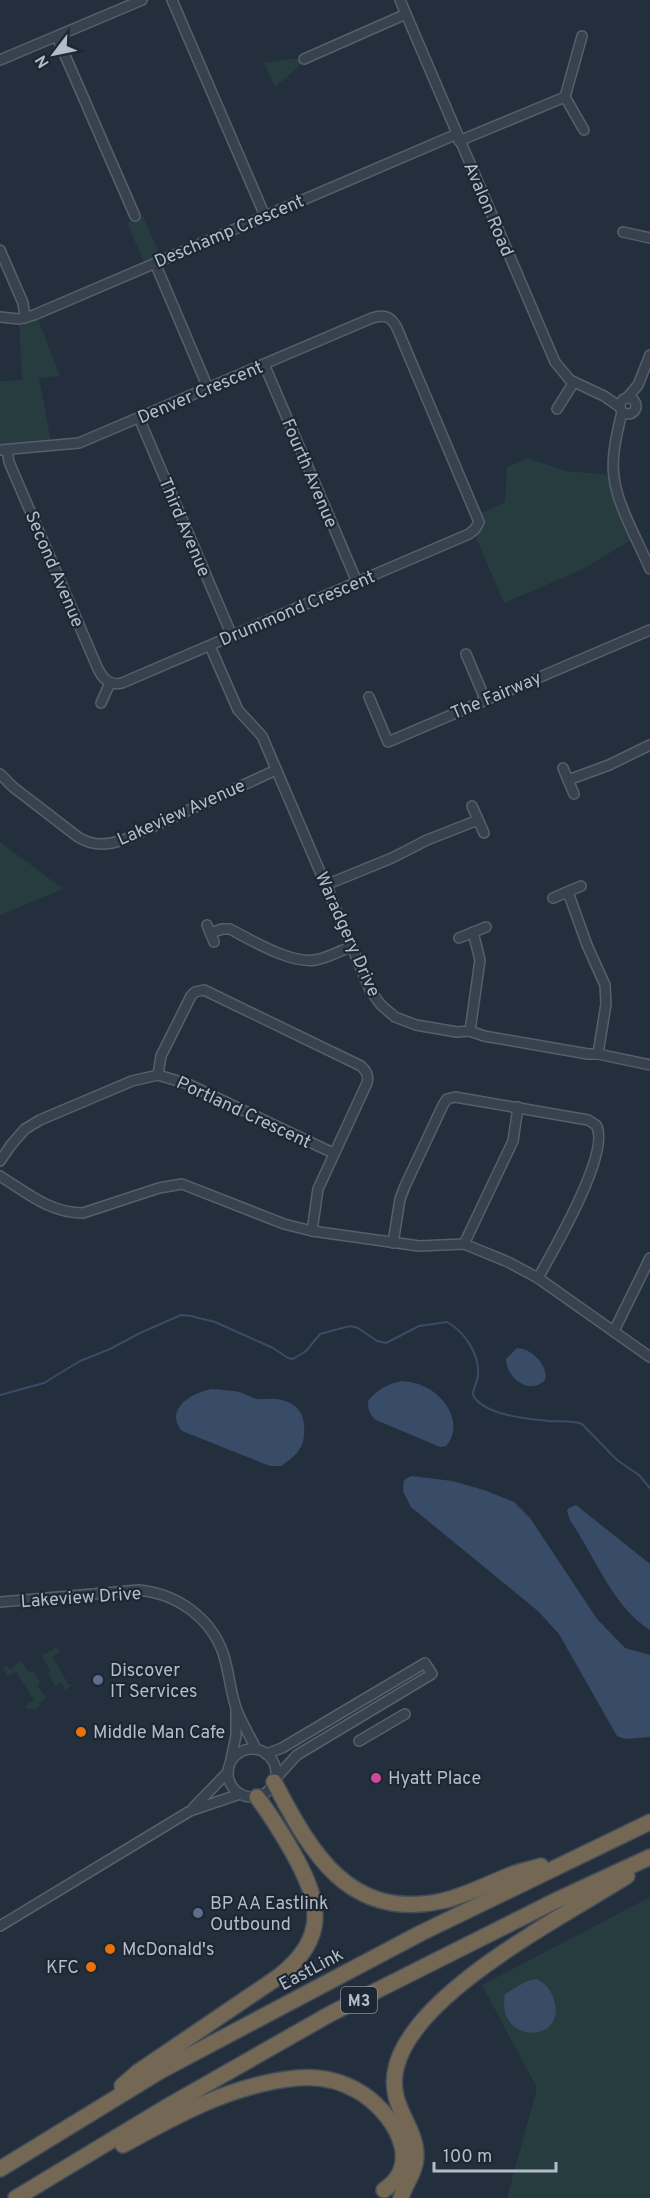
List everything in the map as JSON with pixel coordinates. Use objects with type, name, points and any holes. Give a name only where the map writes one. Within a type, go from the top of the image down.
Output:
[{"type":"highway","points":[[275,1780],[307,1841],[323,1864],[353,1888],[381,1900],[408,1904],[440,1902],[512,1874],[582,1855]]},
{"type":"highway","points":[[100,2106],[138,2072],[286,1971],[309,1943],[315,1918],[312,1890],[278,1826],[257,1797]]},
{"type":"highway","name":"EastLink","points":[[0,2169],[160,2071],[411,1938],[650,1822]]},
{"type":"highway","name":"M3","points":[[16,2198],[170,2105],[330,2014],[557,1900],[650,1857]]},
{"type":"highway","points":[[401,2198],[416,2156],[412,2135],[396,2102],[394,2083],[400,2055],[417,2028],[448,1994],[474,1973],[650,1862]]},
{"type":"highway","points":[[78,2160],[105,2155],[177,2115],[215,2098],[280,2080],[324,2078],[346,2085],[370,2099],[382,2110],[400,2139],[404,2163],[400,2176],[384,2190]]},
{"type":"street","points":[[0,60],[141,0]]},
{"type":"street","points":[[172,0],[265,216]]},
{"type":"street","name":"Avalon Road","points":[[400,0],[560,371],[574,382],[626,406]]},
{"type":"street","points":[[304,59],[406,14]]},
{"type":"street","points":[[582,36],[565,97],[584,130]]},
{"type":"street","points":[[57,37],[135,216]]},
{"type":"street","name":"Deschamp Crescent","points":[[0,317],[25,318],[458,137],[565,97]]},
{"type":"street","points":[[623,232],[650,238]]},
{"type":"street","points":[[0,250],[23,303],[25,318]]},
{"type":"street","points":[[154,263],[208,388]]},
{"type":"street","name":"Denver Crescent","points":[[3,450],[74,445],[383,315],[394,322],[479,522]]},
{"type":"street","points":[[650,355],[638,385],[626,406],[618,431],[614,456],[614,480],[620,500],[650,569]]},
{"type":"street","name":"Fourth Avenue","points":[[264,364],[357,582]]},
{"type":"street","points":[[557,409],[574,382]]},
{"type":"street","name":"Third Avenue","points":[[139,418],[232,636]]},
{"type":"street","name":"Second Avenue","points":[[3,450],[94,662],[102,678],[110,683]]},
{"type":"street","name":"Drummond Crescent","points":[[110,683],[122,683],[468,534],[479,522]]},
{"type":"street","name":"The Fairway","points":[[369,697],[388,742],[650,630]]},
{"type":"street","name":"Waradgery Drive","points":[[210,646],[233,701],[243,716],[260,732],[320,871],[328,884],[351,946],[374,997],[390,1013],[416,1025],[457,1032],[470,1031],[480,1036],[501,1040],[598,1054],[650,1065]]},
{"type":"street","points":[[466,654],[485,699]]},
{"type":"street","points":[[101,703],[110,683]]},
{"type":"street","points":[[568,780],[609,765],[650,745]]},
{"type":"street","points":[[563,768],[574,794]]},
{"type":"street","name":"Lakeview Avenue","points":[[0,774],[13,787],[74,834],[89,842],[104,844],[126,839],[276,770]]},
{"type":"street","points":[[472,806],[484,833]]},
{"type":"street","points":[[328,884],[478,820]]},
{"type":"street","points":[[553,898],[580,886]]},
{"type":"street","points":[[568,892],[586,945],[605,985],[606,1004],[598,1054]]},
{"type":"street","points":[[459,938],[486,927]]},
{"type":"street","points":[[210,934],[222,929],[230,929],[292,958],[304,960],[320,959],[351,946]]},
{"type":"street","points":[[470,1031],[480,960],[473,932]]},
{"type":"street","points":[[158,1075],[161,1056],[191,996],[200,990],[209,991],[360,1066],[367,1073],[367,1083],[318,1189],[312,1231]]},
{"type":"street","name":"Portland Crescent","points":[[0,1161],[25,1129],[40,1120],[132,1081],[158,1075],[188,1084],[333,1153]]},
{"type":"street","points":[[393,1243],[400,1199],[447,1099],[455,1097],[588,1120],[596,1125],[600,1135],[591,1174],[538,1278]]},
{"type":"street","points":[[464,1244],[513,1141],[518,1107]]},
{"type":"street","points":[[0,1176],[45,1205],[71,1213],[83,1213],[159,1188],[182,1185],[284,1224],[312,1231],[419,1246],[464,1244],[508,1262],[538,1278],[650,1357]]},
{"type":"street","points":[[614,1331],[650,1258]]},
{"type":"street","name":"Lakeview Drive","points":[[0,1602],[132,1590],[147,1591],[172,1598],[197,1615],[215,1637],[223,1654],[236,1708],[256,1749]]},
{"type":"street","points":[[0,1926],[190,1810],[240,1794],[257,1797],[267,1792],[297,1755],[432,1674],[425,1663],[282,1748],[266,1754]]},
{"type":"street","points":[[371,1695],[377,1707]]},
{"type":"street","name":"Lakeview Drive","points":[[229,1768],[236,1736],[236,1708]]},
{"type":"street","points":[[359,1741],[405,1713]]},
{"type":"street","points":[[190,1810],[229,1768],[233,1758],[244,1750],[256,1749],[266,1754],[274,1764],[275,1780]]},
{"type":"street","points":[[229,1768],[231,1785],[240,1794]]},
{"type":"green space","points":[[304,59],[275,87],[264,63]]},
{"type":"green space","points":[[143,216],[162,260],[146,267],[127,223]]},
{"type":"green space","points":[[36,314],[60,376],[39,378],[52,447],[0,450],[0,381],[22,380],[19,319]]},
{"type":"green space","points":[[528,458],[565,471],[614,475],[636,537],[581,570],[504,603],[473,531],[478,515],[505,502],[507,467]]},
{"type":"green space","points":[[0,842],[63,889],[0,915]]},
{"type":"green space","points":[[57,1647],[60,1652],[52,1657],[69,1685],[74,1684],[65,1690],[61,1683],[55,1686],[48,1674],[51,1672],[42,1656]]},
{"type":"green space","points":[[21,1661],[30,1673],[33,1671],[40,1682],[37,1685],[47,1698],[34,1710],[32,1708],[28,1710],[25,1706],[34,1700],[16,1672],[8,1676],[3,1669],[7,1666],[10,1669]]},
{"type":"green space","points":[[650,1897],[650,2198],[507,2198],[537,2088],[482,1985]]},
{"type":"water","points":[[517,1348],[528,1351],[538,1359],[546,1375],[545,1380],[533,1386],[520,1383],[514,1378],[506,1359]]},
{"type":"water","points":[[402,1381],[425,1387],[446,1405],[453,1421],[453,1430],[446,1446],[440,1447],[376,1420],[371,1414],[368,1401],[379,1390]]},
{"type":"water","points":[[211,1389],[239,1392],[257,1399],[276,1399],[295,1406],[302,1414],[304,1427],[304,1439],[300,1449],[281,1466],[270,1466],[182,1431],[176,1416],[182,1404],[195,1394]]},
{"type":"water","points":[[411,1476],[452,1481],[484,1490],[514,1502],[530,1518],[597,1619],[625,1648],[650,1655],[650,1737],[625,1739],[617,1736],[559,1634],[538,1611],[411,1507],[403,1491],[404,1480]]},
{"type":"water","points":[[576,1505],[650,1564],[650,1630],[625,1608],[605,1580],[570,1520],[567,1511]]},
{"type":"water","points":[[537,1979],[551,1993],[556,2014],[551,2025],[542,2031],[531,2033],[520,2030],[510,2023],[505,2011],[505,1994],[527,1981]]},
{"type":"waterway","points":[[0,1395],[44,1383],[80,1361],[181,1315],[215,1322],[293,1359],[306,1351],[320,1334],[350,1326],[358,1328],[377,1341],[386,1343],[419,1326],[447,1322],[460,1332],[474,1352],[478,1376],[473,1395],[478,1402],[507,1415],[582,1424],[617,1460],[639,1475],[650,1488]]},
{"type":"place","name":"Discover IT Services","points":[[98,1680]]},
{"type":"place","name":"Middle Man Cafe","points":[[81,1732]]},
{"type":"place","name":"Hyatt Place","points":[[376,1778]]},
{"type":"place","name":"BP AA Eastlink Outbound","points":[[198,1913]]},
{"type":"place","name":"McDonald's","points":[[110,1949]]},
{"type":"place","name":"KFC","points":[[91,1967]]}]
